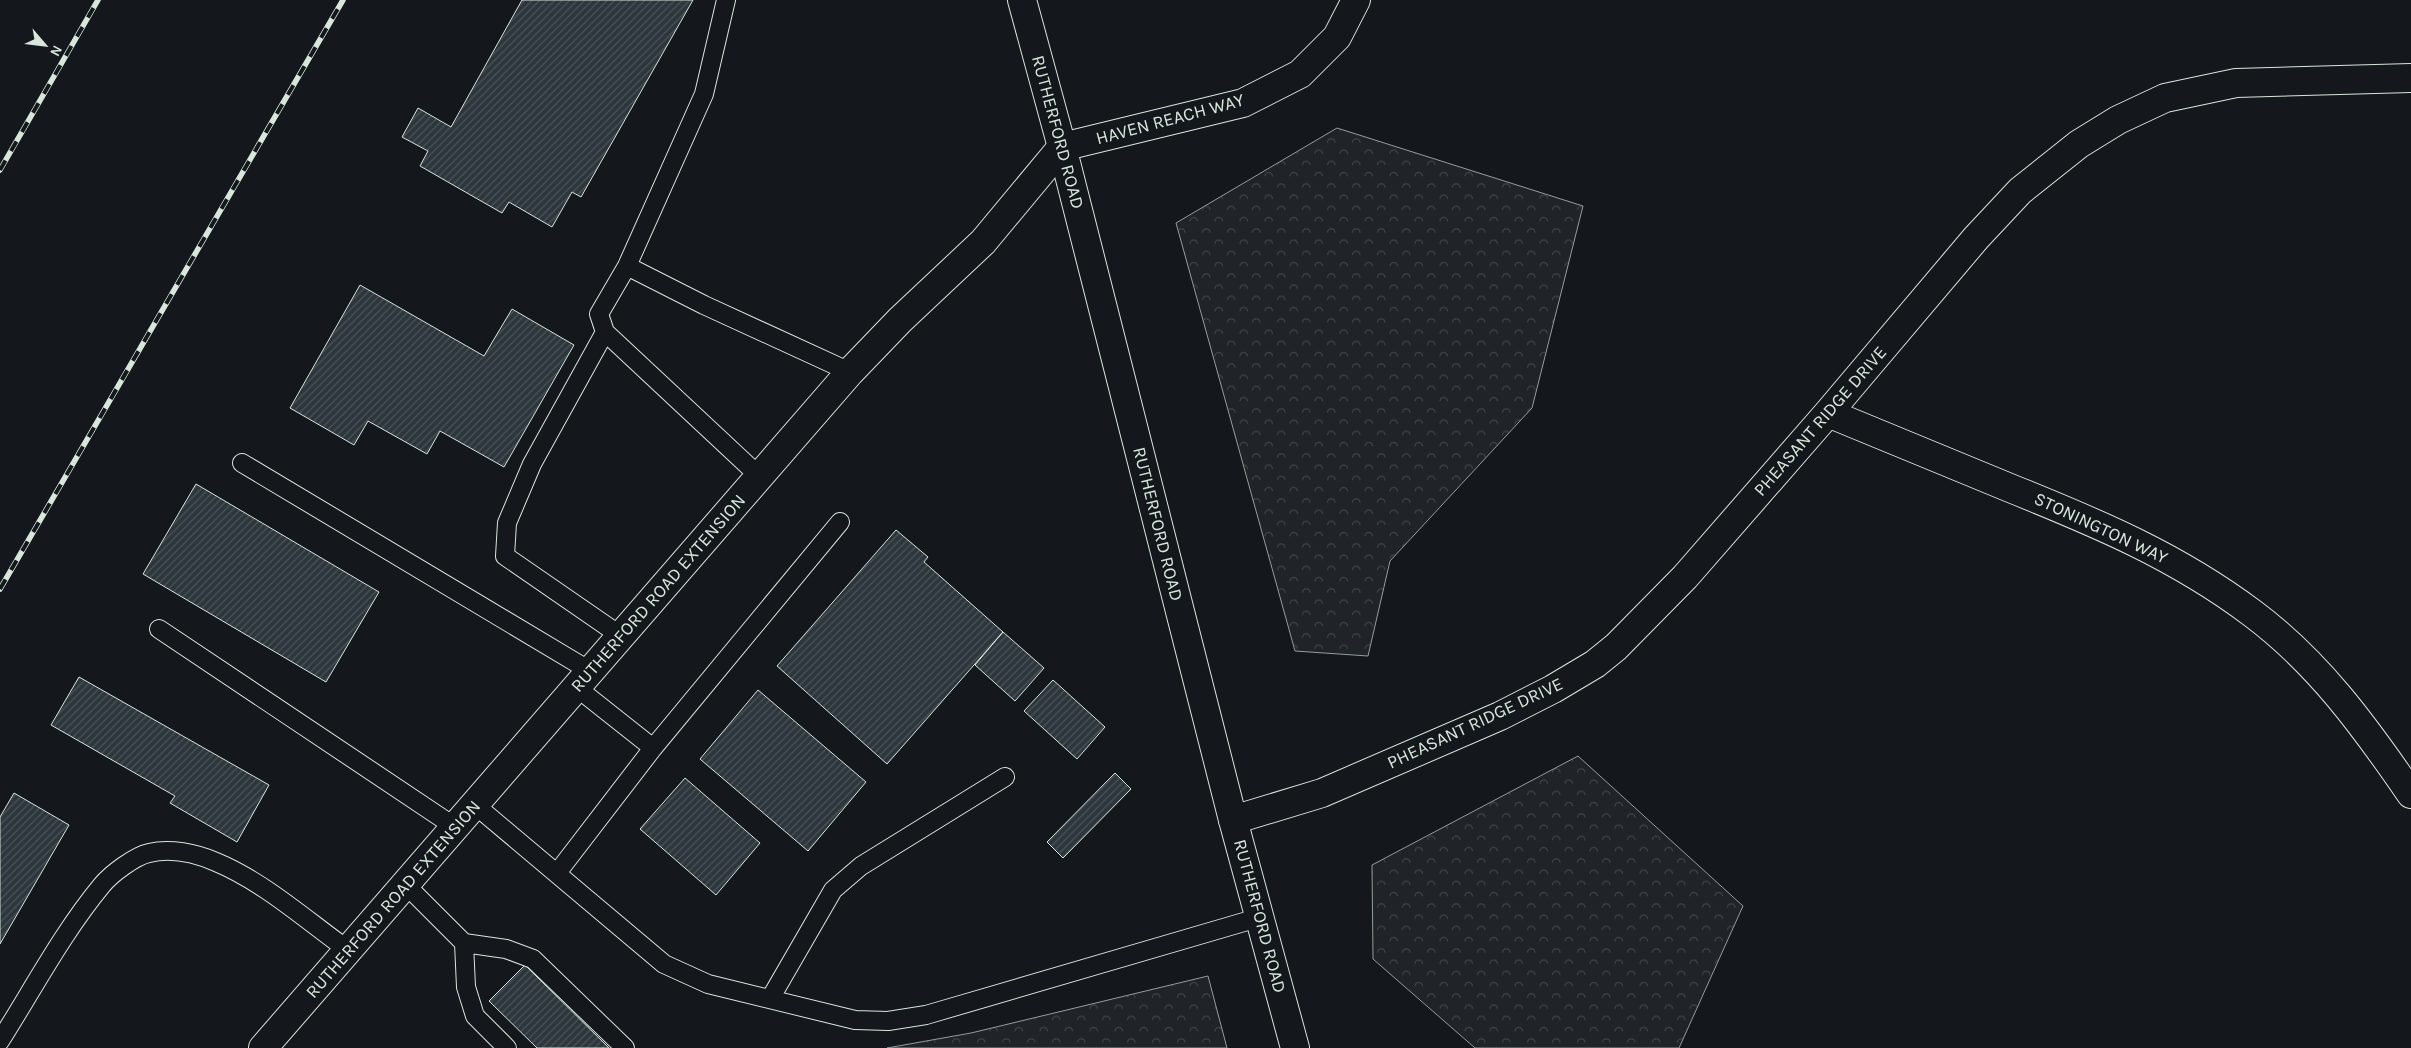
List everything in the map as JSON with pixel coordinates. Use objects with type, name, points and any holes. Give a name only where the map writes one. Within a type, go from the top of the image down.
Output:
[{"type":"street","name":"RUTHERFORD ROAD","points":[[1022,0],[1062,147],[1234,820],[1295,1048]]},
{"type":"street","name":"HAVEN REACH WAY","points":[[1062,147],[1242,103],[1300,74],[1337,37],[1356,0]]},
{"type":"street","name":"PHEASANT RIDGE DRIVE","points":[[1234,820],[1331,789],[1500,716],[1553,689],[1595,664],[1616,647],[1685,577],[1828,414],[1976,238],[2020,191],[2079,144],[2118,120],[2165,98],[2236,83],[2411,78]]},
{"type":"street","name":"RUTHERFORD ROAD EXTENSION","points":[[263,1048],[850,372],[900,320],[983,242],[1062,147]]},
{"type":"street","name":"STONINGTON WAY","points":[[1828,414],[2113,530],[2183,566],[2252,613],[2312,666],[2361,722],[2411,794]]},
{"type":"lane","points":[[726,0],[704,94],[626,266],[599,314],[606,332],[759,476]]},
{"type":"lane","points":[[626,266],[704,305],[850,372]]},
{"type":"lane","points":[[606,332],[532,464],[507,523],[505,556],[620,636]]},
{"type":"lane","points":[[242,463],[583,679],[653,748]]},
{"type":"lane","points":[[557,873],[653,748],[840,522]]},
{"type":"lane","points":[[159,630],[455,827]]},
{"type":"lane","points":[[770,999],[833,890],[861,866],[1005,777]]},
{"type":"lane","points":[[474,804],[664,964],[708,984],[855,1020],[888,1021],[926,1015],[1261,917]]},
{"type":"lane","points":[[0,1041],[69,931],[103,883],[124,866],[148,853],[181,851],[215,861],[247,878],[348,950]]},
{"type":"lane","points":[[404,884],[464,943],[506,949],[533,959],[625,1048]]},
{"type":"lane","points":[[464,943],[466,987],[475,1016],[507,1048]]},
{"type":"green space","points":[[1337,128],[1583,206],[1532,408],[1390,561],[1368,656],[1295,651],[1176,223]]},
{"type":"green space","points":[[1578,756],[1743,906],[1679,1048],[1475,1048],[1373,959],[1372,865]]},
{"type":"green space","points":[[1208,976],[1227,1048],[887,1048],[971,1033]]},
{"type":"building","points":[[522,0],[693,0],[581,197],[572,192],[552,227],[509,202],[502,213],[420,166],[428,151],[402,137],[418,108],[451,127]]},
{"type":"building","points":[[360,285],[484,356],[512,309],[574,345],[504,467],[440,431],[427,454],[368,421],[354,445],[290,408]]},
{"type":"building","points":[[196,484],[379,592],[326,682],[143,574]]},
{"type":"building","points":[[896,530],[928,557],[924,562],[1003,632],[887,764],[777,666]]},
{"type":"building","points":[[1003,632],[1044,668],[1015,701],[975,665]]},
{"type":"building","points":[[79,677],[269,785],[237,842],[170,803],[175,796],[51,725]]},
{"type":"building","points":[[1053,680],[1105,727],[1077,759],[1024,711]]},
{"type":"building","points":[[758,690],[866,782],[808,851],[700,759]]},
{"type":"building","points":[[1115,773],[1131,789],[1063,858],[1047,842]]},
{"type":"building","points":[[685,778],[760,843],[716,895],[640,829]]},
{"type":"building","points":[[14,793],[69,825],[0,944],[0,817]]},
{"type":"building","points":[[525,965],[609,1048],[537,1048],[489,1001]]},
{"type":"railway","points":[[0,170],[98,0]]},
{"type":"railway","points":[[0,589],[343,0]]}]
